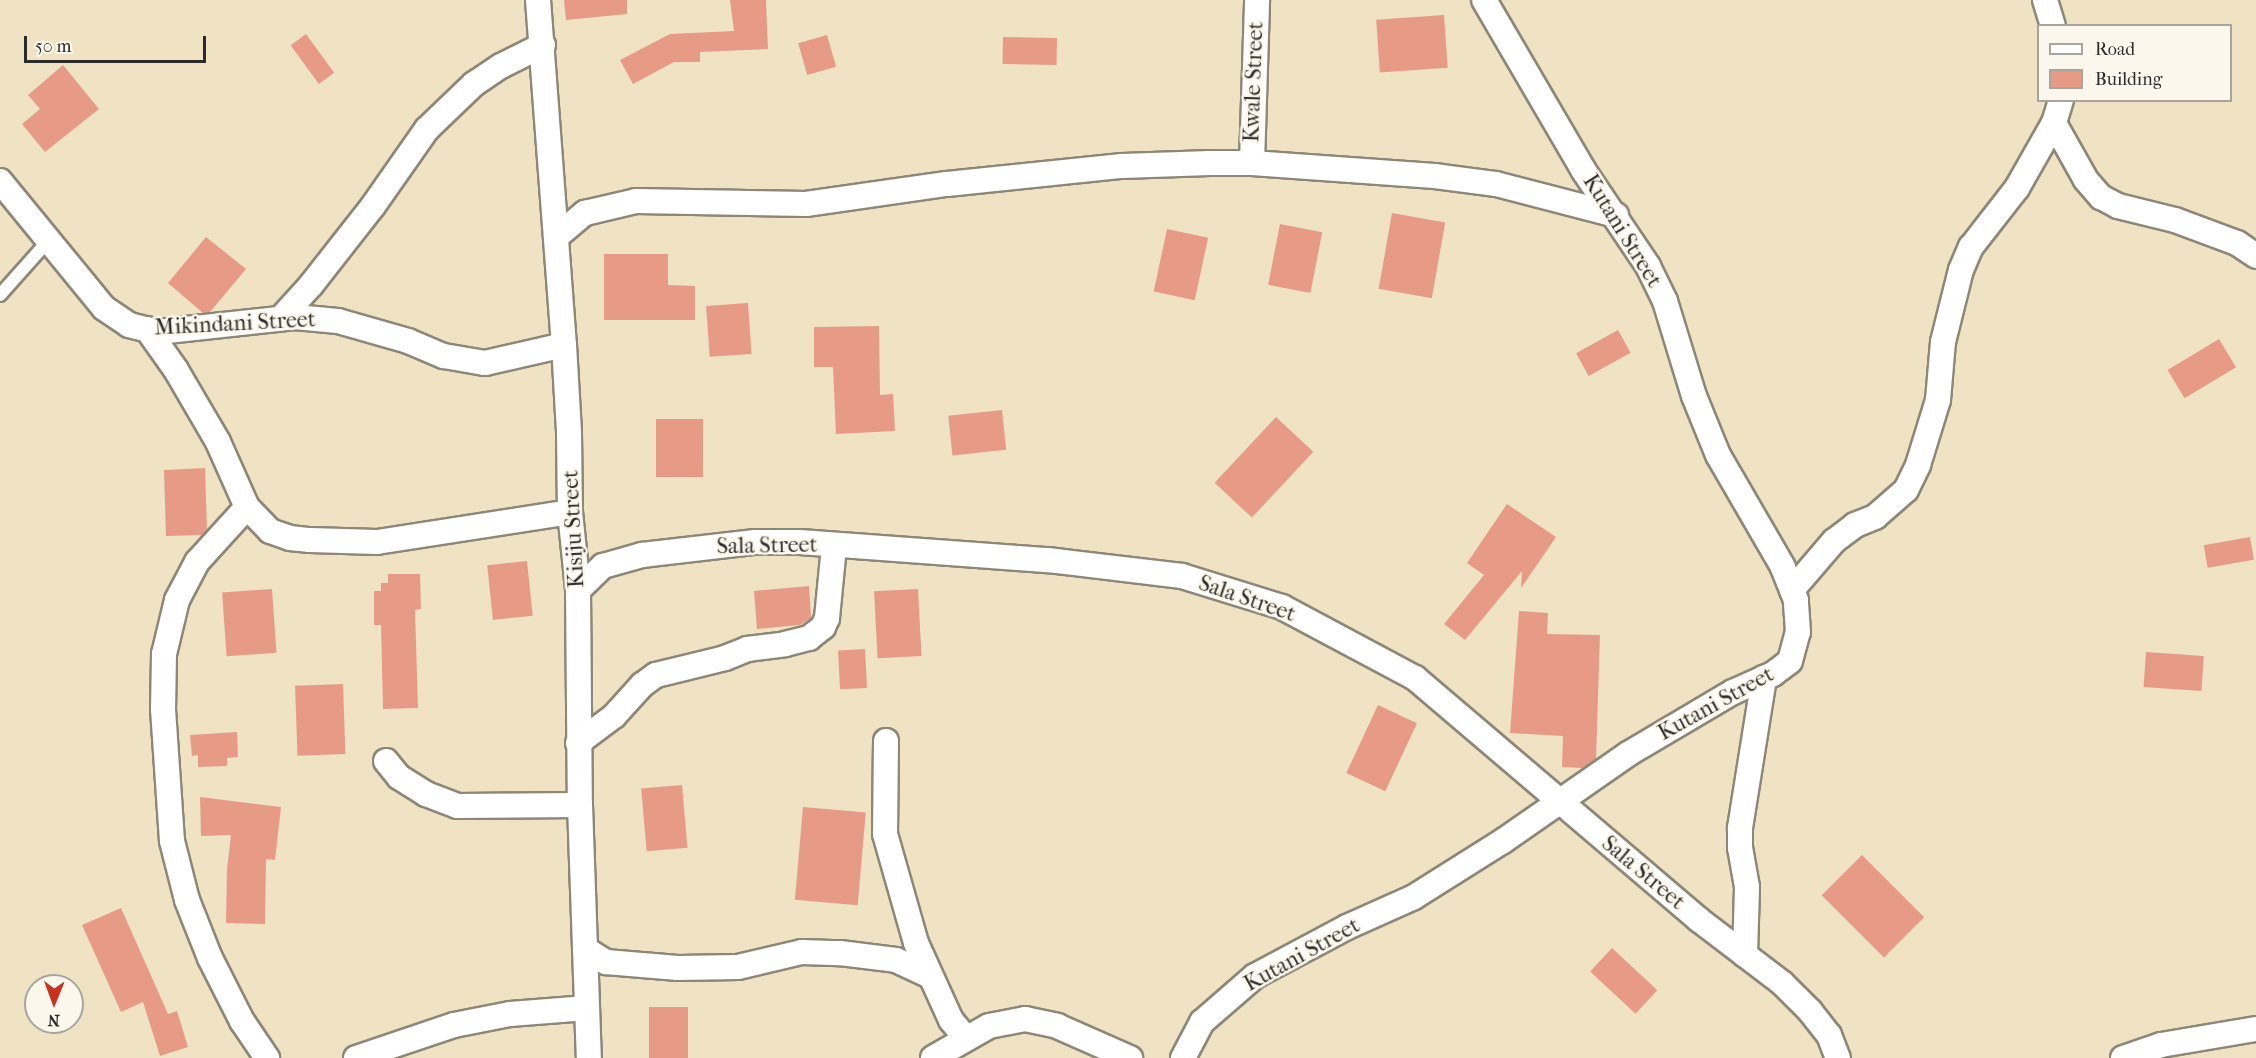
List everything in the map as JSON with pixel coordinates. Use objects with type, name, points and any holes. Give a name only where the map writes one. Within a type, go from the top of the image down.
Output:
[{"type":"street","name":"Kisiju Street","points":[[538,0],[564,345],[569,433],[570,512],[578,590],[578,743],[590,1058]]},
{"type":"street","name":"Kwale Street","points":[[1252,163],[1257,0]]},
{"type":"street","name":"Kutani Street","points":[[1184,1058],[1202,1022],[1255,976],[1347,927],[1414,897],[1503,841],[1638,748],[1733,692],[1764,678],[1790,661],[1798,633],[1796,600],[1783,567],[1718,455],[1694,396],[1665,301],[1648,266],[1616,215],[1584,171],[1484,0]]},
{"type":"street","points":[[2045,0],[2052,24]]},
{"type":"street","points":[[281,318],[311,285],[372,206],[427,129],[474,84],[501,66],[543,45]]},
{"type":"street","points":[[2058,112],[2086,180],[2101,196],[2118,206],[2175,220],[2237,243],[2256,256]]},
{"type":"street","points":[[1792,590],[1834,541],[1856,525],[1875,517],[1906,490],[1918,465],[1938,400],[1943,342],[1960,270],[1971,247],[2017,188],[2058,112]]},
{"type":"street","points":[[556,237],[585,213],[636,201],[806,204],[947,184],[1122,166],[1252,163],[1435,176],[1496,184],[1616,215]]},
{"type":"street","name":"Mikindani Street","points":[[0,181],[47,242],[104,308],[129,325],[158,332],[281,318],[338,321],[408,341],[444,356],[485,363],[564,345]]},
{"type":"street","points":[[147,329],[176,370],[218,442],[247,507],[270,531],[290,538],[377,542],[570,512]]},
{"type":"street","points":[[247,507],[196,562],[177,600],[164,654],[163,709],[172,841],[187,900],[210,958],[242,1021],[267,1058]]},
{"type":"street","name":"Sala Street","points":[[578,590],[603,566],[642,555],[755,543],[800,542],[1048,560],[1182,576],[1282,607],[1415,678],[1561,800],[1610,846],[1782,983],[1810,1011],[1829,1035],[1838,1058]]},
{"type":"street","points":[[578,743],[614,716],[642,685],[656,675],[725,658],[747,650],[785,645],[809,638],[823,627],[827,618],[834,546]]},
{"type":"street","points":[[1745,955],[1747,887],[1740,848],[1740,828],[1764,678]]},
{"type":"street","points":[[886,741],[885,834],[916,943],[951,1020],[965,1038]]},
{"type":"street","points":[[386,761],[399,777],[426,794],[457,806],[580,805]]},
{"type":"street","points":[[585,949],[606,962],[668,968],[738,967],[802,952],[840,953],[896,960],[930,976]]},
{"type":"street","points":[[356,1058],[454,1025],[510,1014],[587,1008]]},
{"type":"street","points":[[933,1058],[989,1026],[1025,1019],[1057,1026],[1130,1058]]},
{"type":"street","points":[[2123,1058],[2161,1045],[2256,1029]]},
{"type":"lane","points":[[0,295],[47,242]]},
{"type":"building","points":[[564,0],[627,0],[627,14],[566,20]]},
{"type":"building","points":[[730,0],[766,0],[768,49],[700,52],[700,62],[674,62],[633,84],[620,60],[670,34],[734,31]]},
{"type":"building","points":[[1444,15],[1448,68],[1380,73],[1376,20]]},
{"type":"building","points":[[306,34],[334,73],[319,84],[291,45]]},
{"type":"building","points":[[827,35],[836,67],[807,75],[798,43]]},
{"type":"building","points":[[1003,37],[1057,38],[1057,65],[1003,64]]},
{"type":"building","points":[[63,65],[99,109],[45,152],[22,124],[40,109],[28,95]]},
{"type":"building","points":[[1392,213],[1445,222],[1432,298],[1379,289]]},
{"type":"building","points":[[1280,224],[1322,232],[1310,293],[1268,285]]},
{"type":"building","points":[[1167,229],[1208,238],[1195,300],[1154,292]]},
{"type":"building","points":[[206,237],[246,269],[210,312],[203,313],[168,283]]},
{"type":"building","points":[[604,254],[668,254],[668,285],[695,286],[695,320],[604,320]]},
{"type":"building","points":[[748,303],[752,354],[710,357],[706,306]]},
{"type":"building","points":[[879,326],[880,395],[893,394],[895,431],[836,434],[833,367],[814,367],[814,327]]},
{"type":"building","points":[[1618,330],[1631,353],[1589,376],[1576,353]]},
{"type":"building","points":[[2219,339],[2236,367],[2185,398],[2168,370]]},
{"type":"building","points":[[1002,410],[1006,450],[952,455],[948,416]]},
{"type":"building","points":[[1276,417],[1313,452],[1252,518],[1215,483]]},
{"type":"building","points":[[656,419],[703,419],[703,477],[656,477]]},
{"type":"building","points":[[205,468],[207,530],[203,535],[166,536],[164,470]]},
{"type":"building","points":[[1507,504],[1556,537],[1521,588],[1522,571],[1465,640],[1444,624],[1484,575],[1467,563]]},
{"type":"building","points":[[2250,537],[2254,560],[2208,568],[2204,545]]},
{"type":"building","points":[[527,561],[533,616],[493,620],[487,565]]},
{"type":"building","points":[[388,574],[420,574],[421,609],[415,610],[418,708],[383,709],[381,625],[374,625],[374,591],[381,591],[381,583],[388,583]]},
{"type":"building","points":[[809,586],[811,618],[800,625],[757,629],[754,591]]},
{"type":"building","points":[[272,589],[276,653],[227,656],[222,592]]},
{"type":"building","points":[[918,589],[922,656],[878,658],[874,591]]},
{"type":"building","points":[[1519,611],[1548,613],[1547,634],[1600,635],[1596,759],[1583,768],[1562,767],[1563,736],[1510,733]]},
{"type":"building","points":[[865,649],[867,688],[840,689],[838,650]]},
{"type":"building","points":[[2146,652],[2204,656],[2201,691],[2144,687]]},
{"type":"building","points":[[343,684],[345,754],[297,756],[295,686]]},
{"type":"building","points":[[1378,705],[1417,723],[1385,791],[1346,773]]},
{"type":"building","points":[[237,732],[238,757],[227,758],[227,766],[198,767],[198,755],[192,756],[190,735]]},
{"type":"building","points":[[682,785],[687,848],[647,851],[641,789]]},
{"type":"building","points":[[200,797],[281,807],[275,860],[266,859],[265,924],[226,923],[227,869],[231,835],[201,836]]},
{"type":"building","points":[[803,807],[866,812],[858,905],[795,900]]},
{"type":"building","points":[[1862,855],[1924,917],[1884,958],[1822,895]]},
{"type":"building","points":[[121,908],[168,1014],[177,1011],[188,1047],[160,1056],[143,1002],[121,1012],[82,925]]},
{"type":"building","points":[[1612,948],[1657,990],[1636,1014],[1590,971]]},
{"type":"building","points":[[649,1007],[688,1007],[688,1058],[649,1058]]}]
